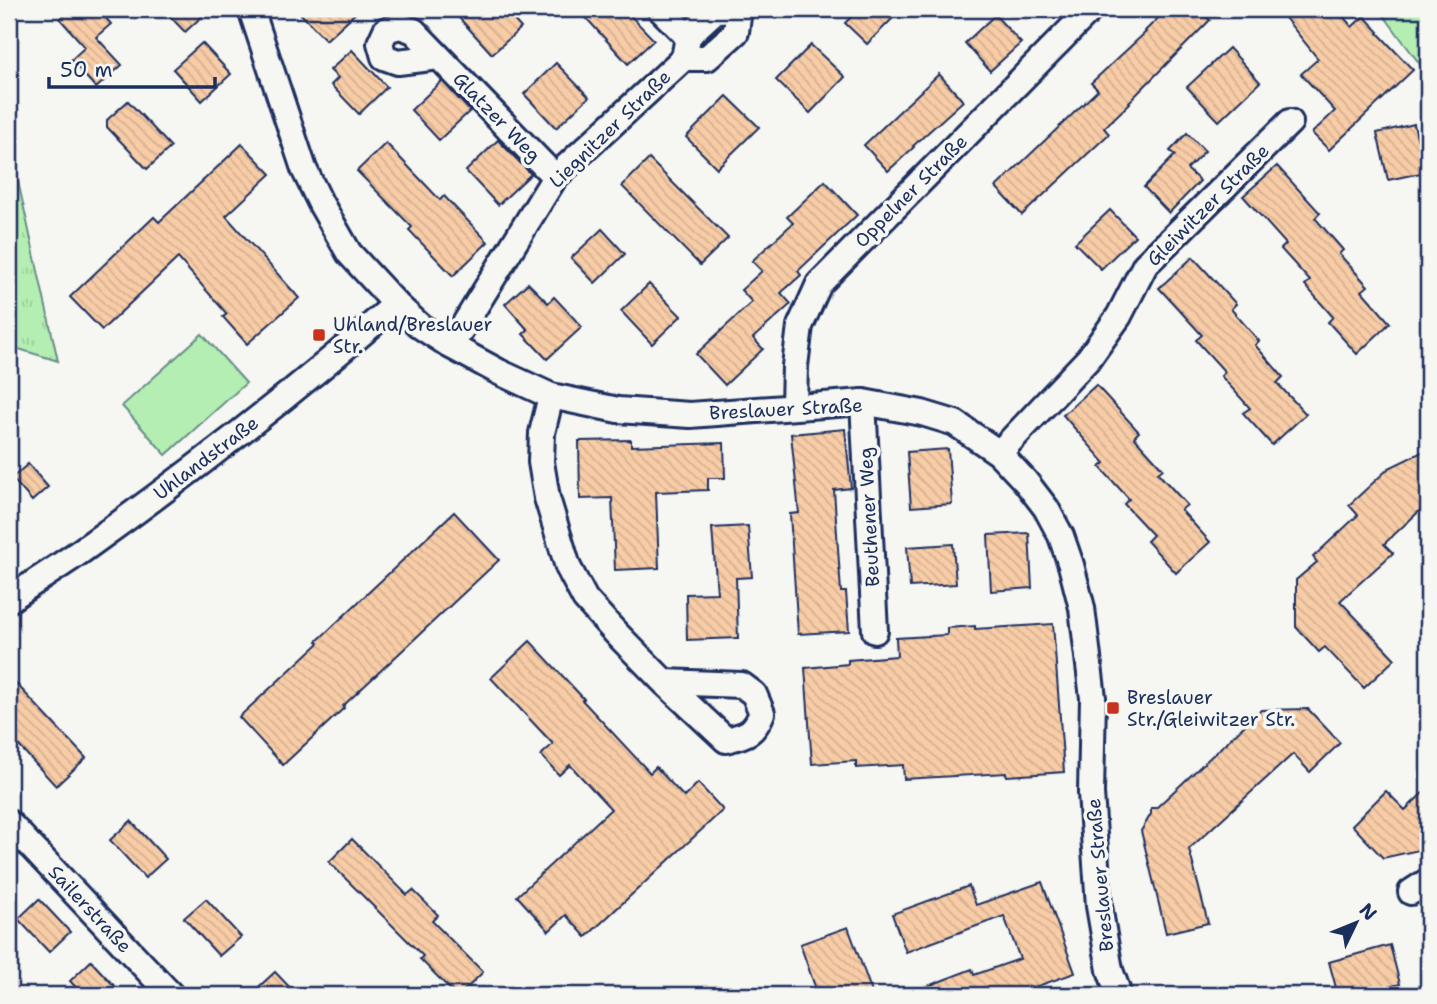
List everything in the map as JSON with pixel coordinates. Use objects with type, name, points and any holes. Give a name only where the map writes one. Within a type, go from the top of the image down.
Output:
[{"type":"street","name":"Breslauer Straße","points":[[251,9],[304,169],[349,253],[420,327],[451,346],[551,396],[618,410],[690,415],[863,402],[922,413],[955,423],[999,453],[1026,482],[1046,508],[1061,536],[1082,608],[1093,698],[1091,793],[1099,906],[1110,970],[1119,995]]},
{"type":"street","points":[[660,9],[686,48]]},
{"type":"street","name":"Liegnitzer Straße","points":[[451,346],[555,177],[686,48],[707,58],[736,32],[739,9]]},
{"type":"street","name":"Oppelner Straße","points":[[794,406],[800,326],[819,284],[1091,9]]},
{"type":"street","name":"Glatzer Weg","points":[[439,57],[555,177]]},
{"type":"street","name":"Gleiwitzer Straße","points":[[999,453],[1089,358],[1119,316],[1145,265],[1290,122]]},
{"type":"street","name":"Uhlandstraße","points":[[9,600],[82,551],[270,410],[396,304]]},
{"type":"street","points":[[551,396],[542,433],[541,462],[547,498],[568,567],[585,599],[664,682],[726,740],[744,736]]},
{"type":"street","name":"Beuthener Weg","points":[[863,402],[875,631]]},
{"type":"street","points":[[664,682],[742,685],[754,694],[762,713],[757,725],[723,759]]},
{"type":"street","name":"Sailerstraße","points":[[9,823],[171,995]]},
{"type":"green space","points":[[1379,9],[1428,9],[1428,75]]},
{"type":"green space","points":[[9,141],[58,361],[9,346]]},
{"type":"green space","points":[[202,334],[246,383],[166,455],[122,406]]},
{"type":"building","points":[[71,9],[98,9],[111,24],[96,37],[122,65],[96,88],[71,60],[85,47],[60,19]]},
{"type":"building","points":[[163,9],[210,9],[185,32]]},
{"type":"building","points":[[296,9],[360,9],[326,40]]},
{"type":"building","points":[[451,9],[504,9],[521,28],[492,54]]},
{"type":"building","points":[[578,9],[624,9],[654,40],[628,64]]},
{"type":"building","points":[[859,9],[902,9],[867,44],[845,23]]},
{"type":"building","points":[[1167,9],[1198,9],[1210,20],[1104,128],[1109,134],[1022,215],[996,187],[1098,90],[1091,83]]},
{"type":"building","points":[[1278,9],[1337,9],[1352,27],[1364,16],[1413,70],[1329,150],[1312,133],[1335,111],[1301,74],[1318,59]]},
{"type":"building","points":[[995,15],[1021,43],[990,71],[965,43]]},
{"type":"building","points":[[202,43],[231,74],[202,101],[173,69]]},
{"type":"building","points":[[811,45],[845,77],[810,113],[776,80]]},
{"type":"building","points":[[1229,48],[1260,82],[1219,121],[1187,87]]},
{"type":"building","points":[[352,50],[387,87],[359,114],[331,85],[338,78],[330,70]]},
{"type":"building","points":[[556,63],[589,97],[556,128],[524,94]]},
{"type":"building","points":[[939,74],[963,101],[888,171],[864,145]]},
{"type":"building","points":[[442,81],[470,111],[439,140],[411,110]]},
{"type":"building","points":[[727,96],[759,127],[717,168],[686,137]]},
{"type":"building","points":[[128,101],[171,147],[147,169],[107,127],[107,120]]},
{"type":"building","points":[[1414,124],[1425,172],[1388,180],[1377,133]]},
{"type":"building","points":[[1187,133],[1205,151],[1187,169],[1200,181],[1169,213],[1144,187],[1175,155],[1170,151]]},
{"type":"building","points":[[498,140],[531,174],[498,205],[466,171]]},
{"type":"building","points":[[386,143],[440,200],[444,196],[488,242],[453,276],[409,230],[412,227],[357,171]]},
{"type":"building","points":[[242,144],[271,174],[226,216],[299,298],[247,344],[223,317],[227,314],[178,258],[102,330],[70,297],[154,217],[159,222]]},
{"type":"building","points":[[649,159],[728,238],[700,265],[622,186]]},
{"type":"building","points":[[1277,166],[1320,213],[1315,218],[1343,250],[1339,254],[1368,286],[1362,291],[1390,323],[1357,354],[1328,322],[1333,317],[1305,285],[1310,281],[1281,249],[1286,244],[1243,196]]},
{"type":"building","points":[[825,181],[857,215],[798,271],[801,275],[781,293],[791,304],[753,338],[763,349],[725,385],[696,354],[752,302],[741,290],[762,271],[752,261],[793,223],[787,217]]},
{"type":"building","points":[[1110,210],[1135,236],[1101,269],[1075,243]]},
{"type":"building","points":[[602,229],[625,254],[595,283],[571,258]]},
{"type":"building","points":[[1193,257],[1236,304],[1231,309],[1259,341],[1255,345],[1283,377],[1277,383],[1306,414],[1272,445],[1243,413],[1250,408],[1221,376],[1225,372],[1196,340],[1202,335],[1159,288]]},
{"type":"building","points":[[528,283],[548,303],[554,297],[582,327],[547,359],[523,334],[528,330],[505,304]]},
{"type":"building","points":[[649,284],[681,316],[652,344],[621,311]]},
{"type":"building","points":[[1096,385],[1139,432],[1134,437],[1163,469],[1158,473],[1187,505],[1181,510],[1210,542],[1176,573],[1147,541],[1153,535],[1124,504],[1129,499],[1100,467],[1105,463],[1063,415]]},
{"type":"building","points":[[845,429],[851,488],[834,490],[841,592],[846,592],[849,631],[798,634],[790,514],[799,513],[791,434]]},
{"type":"building","points":[[631,440],[631,446],[724,443],[725,478],[708,478],[708,490],[656,492],[659,568],[615,570],[612,498],[580,499],[579,441]]},
{"type":"building","points":[[948,449],[952,504],[911,507],[907,452]]},
{"type":"building","points":[[1428,449],[1428,503],[1384,544],[1393,553],[1340,601],[1395,659],[1364,688],[1325,647],[1319,652],[1296,627],[1296,580],[1317,562],[1313,557],[1358,515],[1349,505],[1389,468]]},
{"type":"building","points":[[28,464],[48,487],[32,501],[12,478]]},
{"type":"building","points":[[454,512],[499,560],[283,765],[239,717]]},
{"type":"building","points":[[748,526],[752,577],[736,578],[738,638],[687,640],[686,594],[717,593],[712,528]]},
{"type":"building","points":[[1029,533],[1032,588],[991,591],[988,535]]},
{"type":"building","points":[[953,544],[956,584],[910,587],[907,547]]},
{"type":"building","points":[[1053,624],[1064,772],[904,779],[903,765],[856,768],[856,761],[812,764],[805,668],[848,664],[848,660],[897,656],[896,638],[947,635],[947,628]]},
{"type":"building","points":[[530,641],[650,773],[656,767],[684,797],[698,783],[723,810],[586,937],[566,915],[549,931],[517,896],[611,809],[570,765],[559,775],[541,755],[553,744],[491,678]]},
{"type":"building","points":[[9,676],[86,758],[56,786],[9,735]]},
{"type":"building","points":[[1308,709],[1340,743],[1310,772],[1293,754],[1189,849],[1208,923],[1166,933],[1141,831],[1151,814],[1151,808],[1156,808],[1261,710]]},
{"type":"building","points":[[1428,788],[1428,848],[1383,858],[1352,825],[1386,791],[1405,810]]},
{"type":"building","points":[[131,821],[166,859],[145,878],[110,840]]},
{"type":"building","points":[[352,839],[407,895],[413,890],[438,915],[432,921],[483,972],[460,995],[456,995],[420,959],[423,956],[329,862]]},
{"type":"building","points":[[1042,882],[1075,973],[1012,995],[907,994],[972,969],[974,975],[1020,959],[1004,916],[906,952],[892,914],[969,886],[976,905]]},
{"type":"building","points":[[39,899],[70,932],[49,952],[18,919]]},
{"type":"building","points":[[206,899],[241,937],[219,956],[184,918]]},
{"type":"building","points":[[848,927],[873,995],[818,995],[800,944]]},
{"type":"building","points":[[1390,945],[1400,984],[1359,995],[1338,995],[1329,962]]},
{"type":"building","points":[[91,961],[123,995],[83,995],[70,981]]},
{"type":"building","points":[[275,972],[297,995],[250,995]]},
{"type":"place","name":"Uhland/Breslauer Str.","points":[[319,335]]},
{"type":"place","name":"Breslauer Str./Gleiwitzer Str.","points":[[1113,708]]}]
